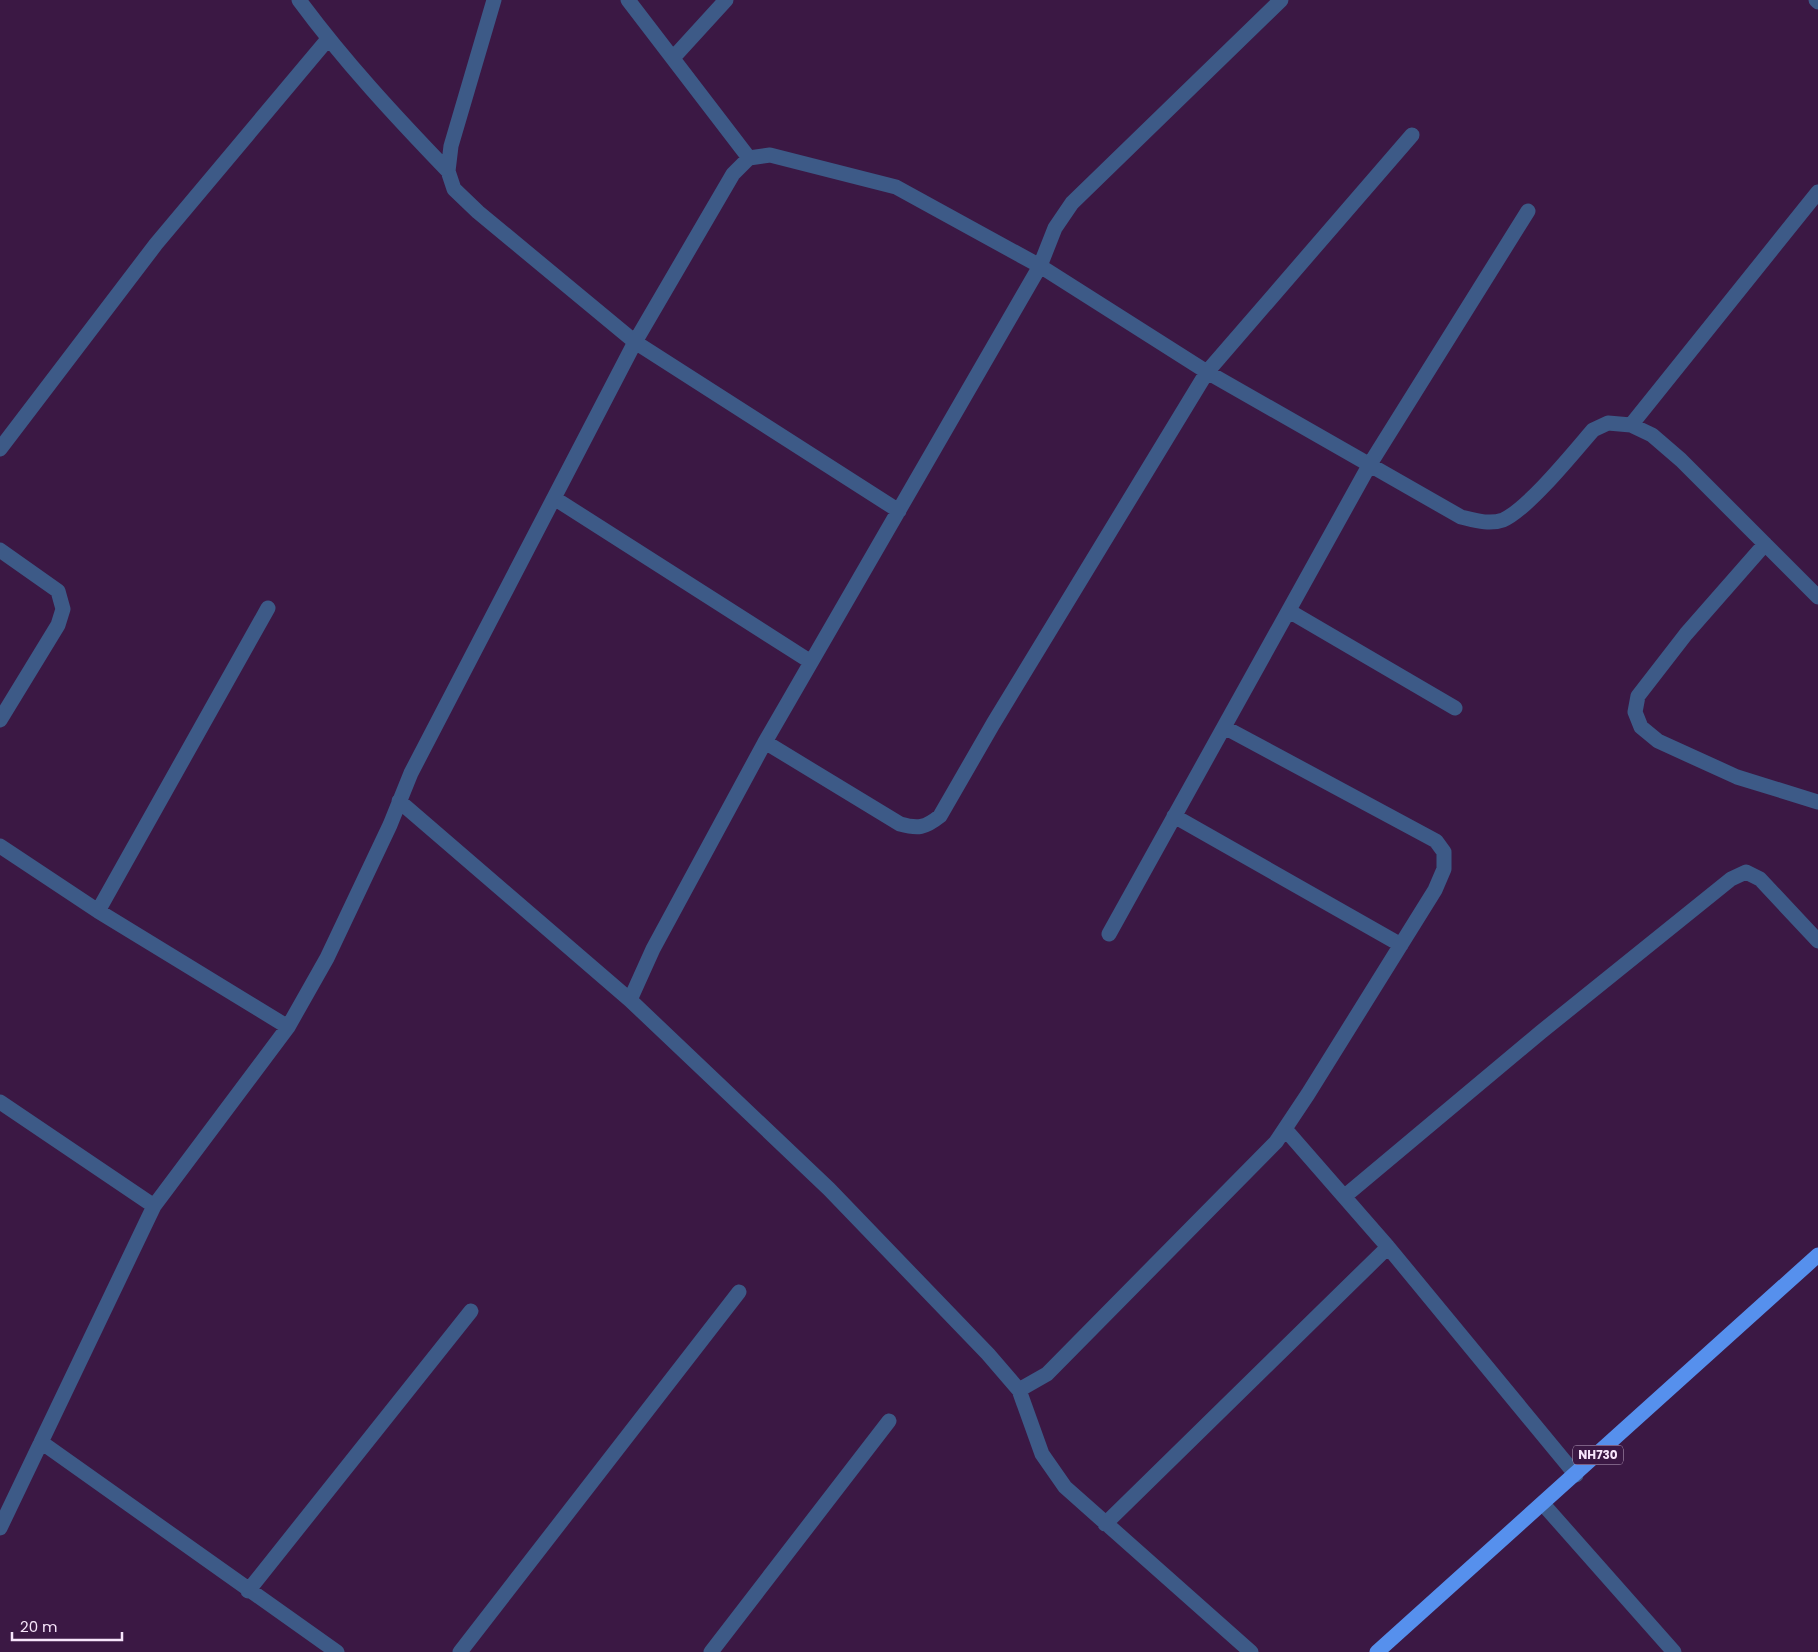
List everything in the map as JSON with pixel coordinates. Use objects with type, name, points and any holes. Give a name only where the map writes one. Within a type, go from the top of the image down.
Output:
[{"type":"highway","name":"NH730","points":[[1377,1652],[1576,1475],[1818,1255]]},
{"type":"street","points":[[299,0],[328,39],[377,98],[448,171]]},
{"type":"street","points":[[494,0],[451,146],[448,171],[454,189],[478,212],[635,342],[900,511]]},
{"type":"street","points":[[628,0],[749,158]]},
{"type":"street","points":[[673,58],[726,0]]},
{"type":"street","points":[[630,1000],[653,950],[766,742],[1040,266],[1059,221],[1072,203],[1281,0]]},
{"type":"street","points":[[0,449],[156,244],[328,39]]},
{"type":"street","points":[[766,742],[900,824],[916,828],[927,827],[940,816],[992,724],[1207,372],[1412,135]]},
{"type":"street","points":[[0,1528],[154,1206],[288,1028],[327,958],[390,825],[410,773],[635,342],[733,174],[749,158],[770,155],[896,186],[1040,266],[1207,372],[1461,516],[1481,522],[1501,520],[1518,511],[1593,430],[1608,423],[1631,425],[1652,435],[1673,454],[1818,597]]},
{"type":"street","points":[[1631,425],[1818,192]]},
{"type":"street","points":[[1109,934],[1370,464],[1528,211]]},
{"type":"street","points":[[554,498],[811,662]]},
{"type":"street","points":[[1765,544],[1686,634],[1638,696],[1636,712],[1640,727],[1658,741],[1736,777],[1818,802]]},
{"type":"street","points":[[0,550],[58,591],[62,609],[58,626],[0,720]]},
{"type":"street","points":[[98,911],[268,608]]},
{"type":"street","points":[[1288,611],[1455,708]]},
{"type":"street","points":[[1019,1390],[1047,1374],[1276,1142],[1435,890],[1444,869],[1444,852],[1436,840],[1224,727]]},
{"type":"street","points":[[399,801],[630,1000],[830,1189],[988,1354],[1019,1390],[1042,1454],[1049,1467],[1065,1487],[1251,1652]]},
{"type":"street","points":[[1174,816],[1401,945]]},
{"type":"street","points":[[0,846],[98,911],[288,1028]]},
{"type":"street","points":[[1345,1196],[1541,1032],[1731,878],[1746,872],[1760,879],[1818,941]]},
{"type":"street","points":[[0,1102],[154,1206]]},
{"type":"street","points":[[1285,1129],[1345,1196],[1576,1475]]},
{"type":"street","points":[[1105,1524],[1388,1248]]},
{"type":"street","points":[[460,1652],[739,1292]]},
{"type":"street","points":[[248,1591],[471,1311]]},
{"type":"street","points":[[711,1652],[889,1421]]},
{"type":"street","points":[[41,1442],[248,1591],[337,1652]]},
{"type":"street","points":[[1543,1504],[1674,1652]]}]
